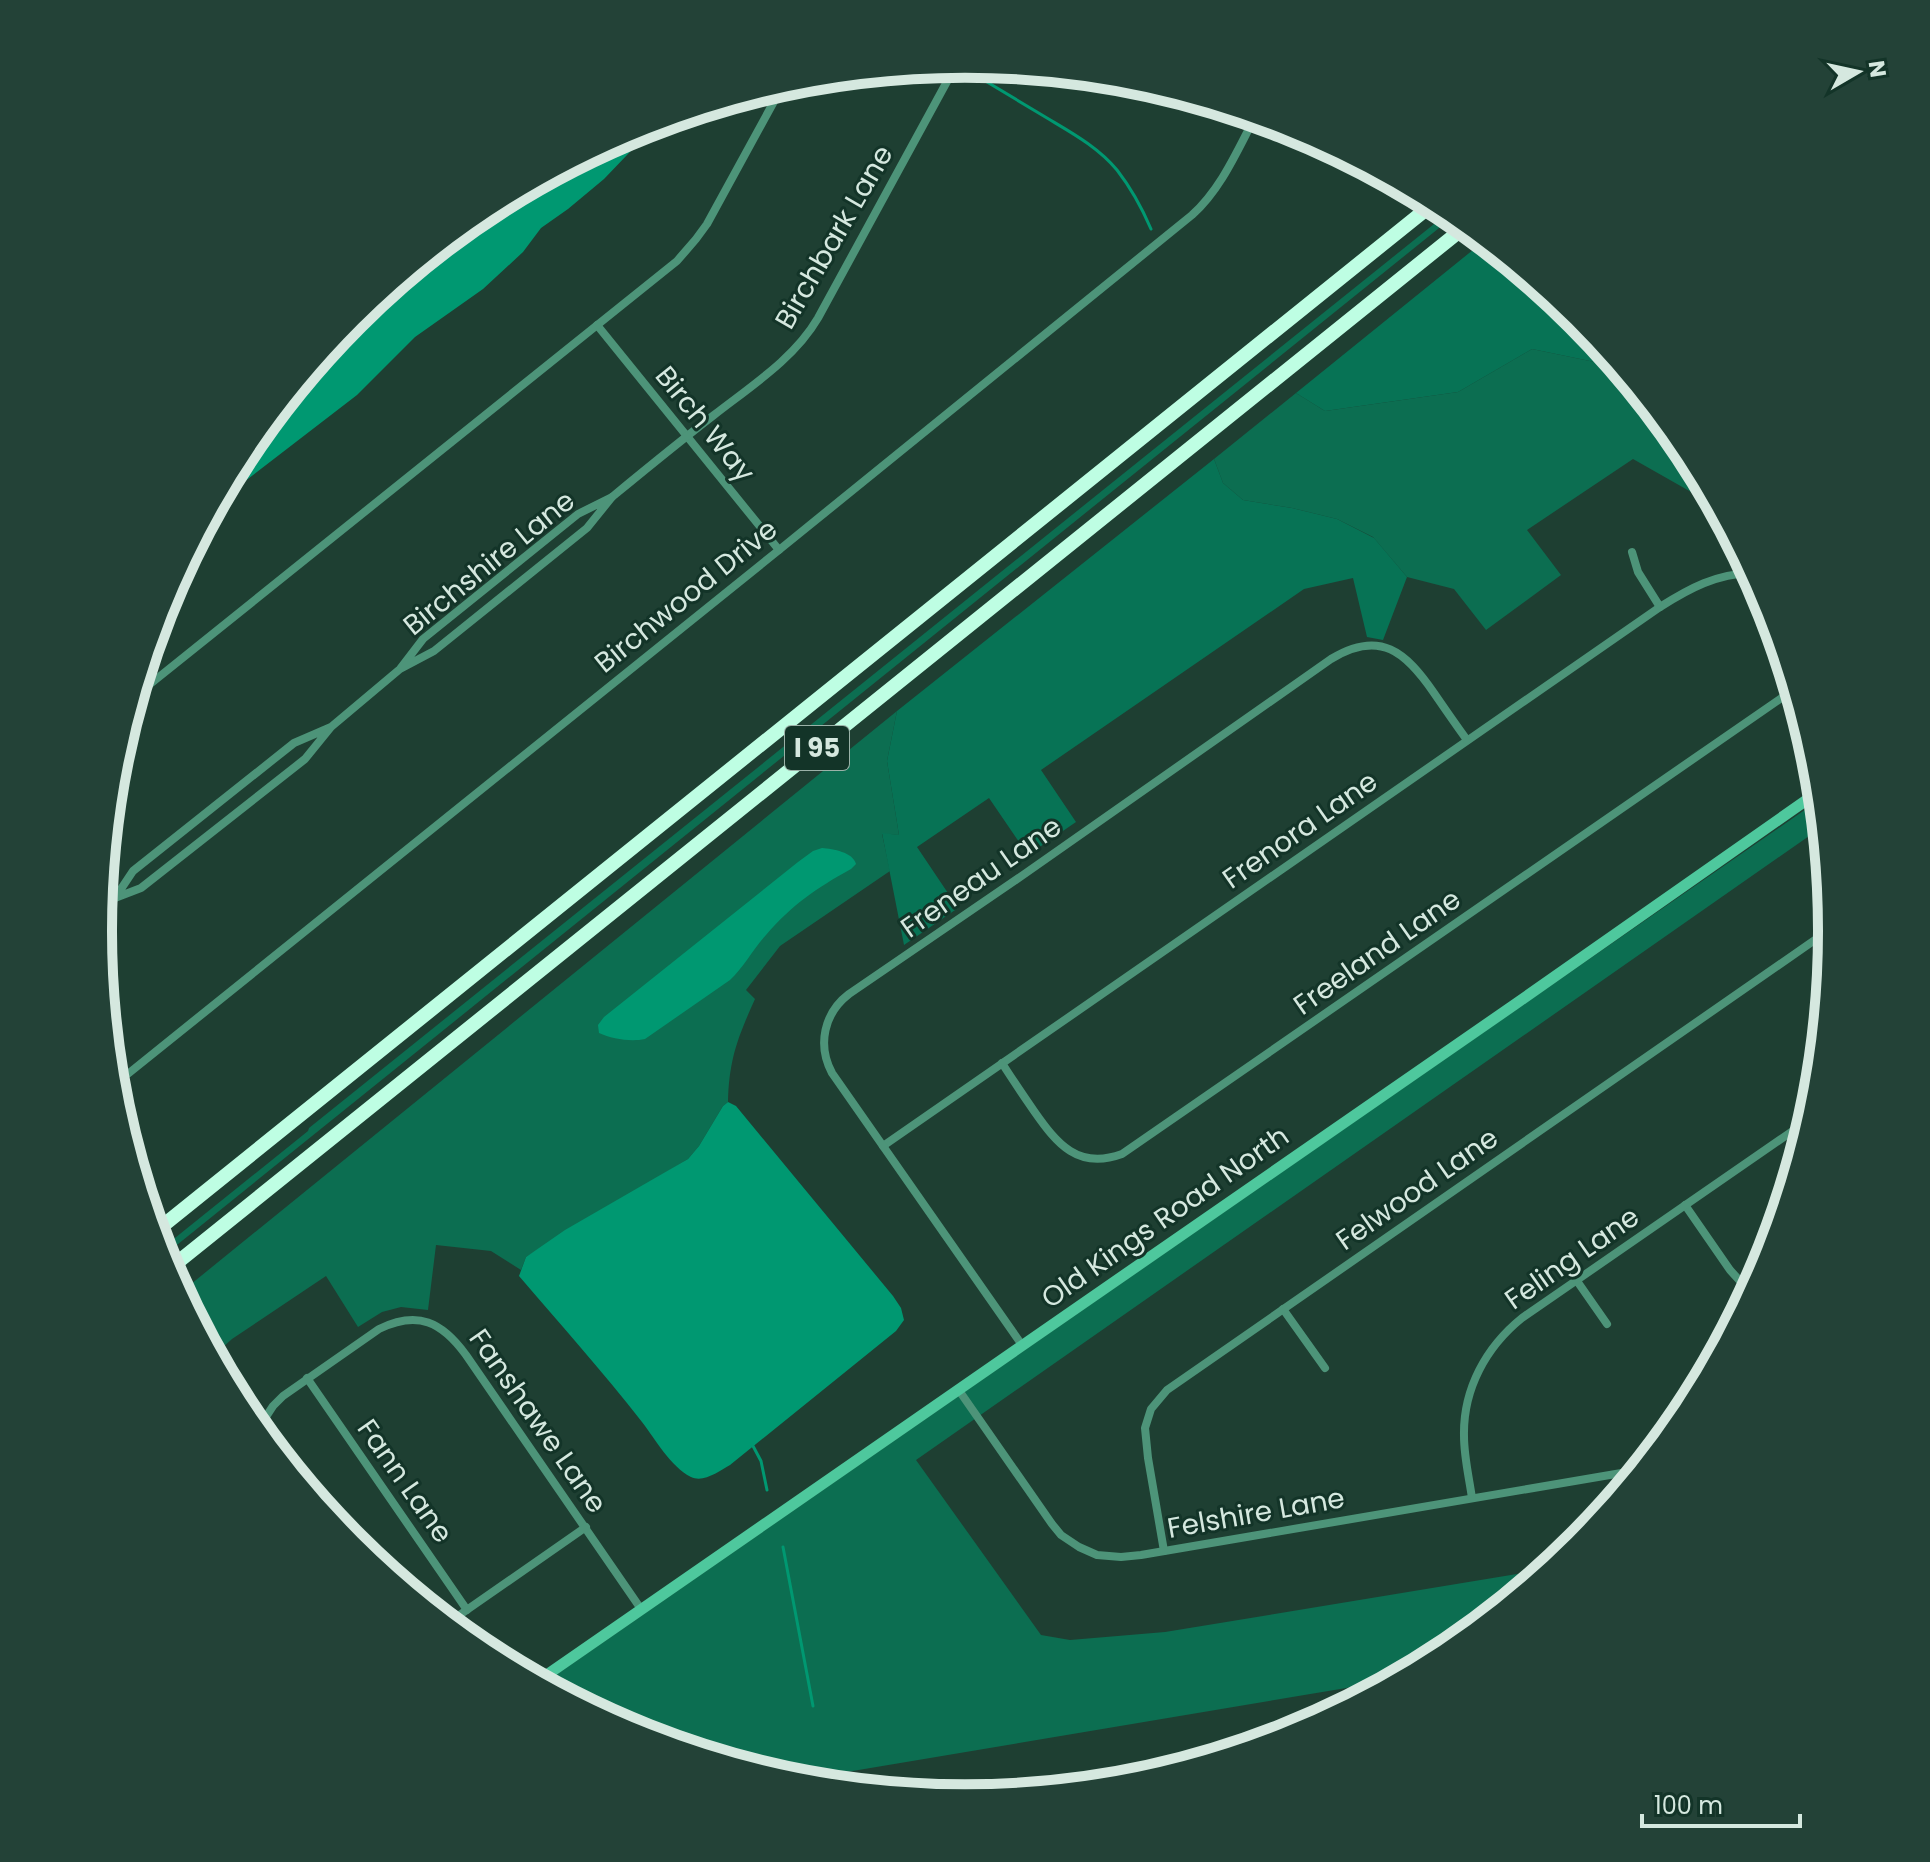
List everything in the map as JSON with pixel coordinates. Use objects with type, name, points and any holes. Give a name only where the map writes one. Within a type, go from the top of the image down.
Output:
[{"type":"highway","name":"I 95","points":[[164,1224],[1423,212]]},
{"type":"highway","name":"I 95","points":[[179,1261],[1456,234]]},
{"type":"street","name":"Birchbark Lane","points":[[686,437],[778,364],[807,336],[949,79]]},
{"type":"street","points":[[148,685],[677,261],[716,208],[775,100]]},
{"type":"street","name":"Birchwood Drive","points":[[124,1075],[1199,209],[1216,189],[1250,127]]},
{"type":"street","name":"Birch Way","points":[[597,325],[779,550]]},
{"type":"street","name":"Birchshire Lane","points":[[115,898],[141,888],[305,759],[331,727],[400,669],[434,651],[587,528],[612,497],[686,437]]},
{"type":"street","name":"Birchshire Lane","points":[[400,669],[423,639],[578,514],[612,497]]},
{"type":"street","points":[[1632,552],[1638,572],[1660,607]]},
{"type":"street","name":"Frenora Lane","points":[[883,1146],[1660,607],[1705,581],[1739,573]]},
{"type":"street","name":"Freneau Lane","points":[[1022,1345],[837,1080],[826,1058],[825,1031],[838,1003],[1347,650],[1362,646],[1385,648],[1400,654],[1415,666],[1467,740]]},
{"type":"street","name":"Freeland Lane","points":[[1002,1063],[1050,1133],[1065,1149],[1095,1159],[1122,1154],[1785,696]]},
{"type":"street","name":"Birchshire Lane","points":[[115,898],[133,871],[294,743],[331,727]]},
{"type":"street","name":"Old Kings Road North","points":[[547,1675],[1808,799]]},
{"type":"street","name":"Felwood Lane","points":[[1164,1551],[1145,1428],[1151,1409],[1173,1384],[1818,938]]},
{"type":"street","name":"Feling Lane","points":[[1472,1498],[1464,1434],[1468,1397],[1489,1353],[1511,1328],[1794,1130]]},
{"type":"street","points":[[1685,1205],[1741,1283]]},
{"type":"street","points":[[1577,1281],[1607,1324]]},
{"type":"street","points":[[1283,1309],[1325,1368]]},
{"type":"street","name":"Fanshawe Lane","points":[[266,1418],[278,1401],[372,1333],[392,1323],[412,1320],[438,1326],[466,1355],[641,1609]]},
{"type":"street","name":"Fann Lane","points":[[307,1378],[467,1610]]},
{"type":"street","name":"Felshire Lane","points":[[958,1389],[1061,1535],[1079,1547],[1102,1556],[1164,1551],[1623,1473]]},
{"type":"street","points":[[458,1616],[586,1527]]},
{"type":"shaded area","points":[[638,143],[604,179],[541,228],[523,252],[483,289],[415,337],[357,395],[236,488],[288,412],[362,328],[446,254],[491,222],[588,166]]},
{"type":"shaded area","points":[[1438,221],[1443,225],[173,1248],[171,1241]]},
{"type":"shaded area","points":[[1475,248],[1527,290],[1601,363],[1532,349],[1458,392],[1325,411],[1296,393]]},
{"type":"shaded area","points":[[1532,349],[1601,363],[1642,412],[1698,496],[1633,459],[1527,530],[1561,575],[1486,630],[1454,589],[1407,577],[1373,537],[1337,519],[1243,500],[1223,483],[1214,459],[1296,393],[1325,411],[1458,392]]},
{"type":"shaded area","points":[[1214,459],[1223,483],[1243,500],[1337,519],[1374,538],[1407,577],[1383,640],[1367,637],[1353,578],[1304,589],[1041,770],[1076,822],[1028,855],[989,798],[917,847],[958,908],[904,945],[882,833],[899,835],[887,761],[897,711]]},
{"type":"shaded area","points":[[897,711],[887,761],[899,835],[882,834],[890,871],[780,946],[746,990],[755,999],[736,1049],[728,1102],[688,1159],[526,1257],[521,1270],[491,1251],[436,1245],[428,1310],[401,1307],[382,1312],[358,1327],[326,1276],[221,1348],[190,1285]]},
{"type":"shaded area","points":[[1809,807],[1812,834],[916,1460],[1041,1635],[1070,1640],[1165,1632],[1526,1573],[1439,1640],[1362,1685],[835,1774],[744,1755],[691,1739],[639,1719],[552,1677]]},
{"type":"shaded area","points":[[822,848],[847,854],[856,864],[815,890],[786,914],[730,980],[645,1039],[622,1039],[599,1033],[598,1025],[604,1017],[798,862]]},
{"type":"shaded area","points":[[728,1102],[736,1106],[893,1296],[904,1320],[896,1331],[730,1465],[711,1476],[696,1478],[670,1460],[612,1385],[519,1276],[526,1257],[565,1230],[688,1159]]},
{"type":"waterway","points":[[981,79],[1102,154],[1127,184],[1151,229]]},
{"type":"waterway","points":[[753,1446],[761,1461],[767,1490]]},
{"type":"waterway","points":[[783,1547],[813,1706]]}]
